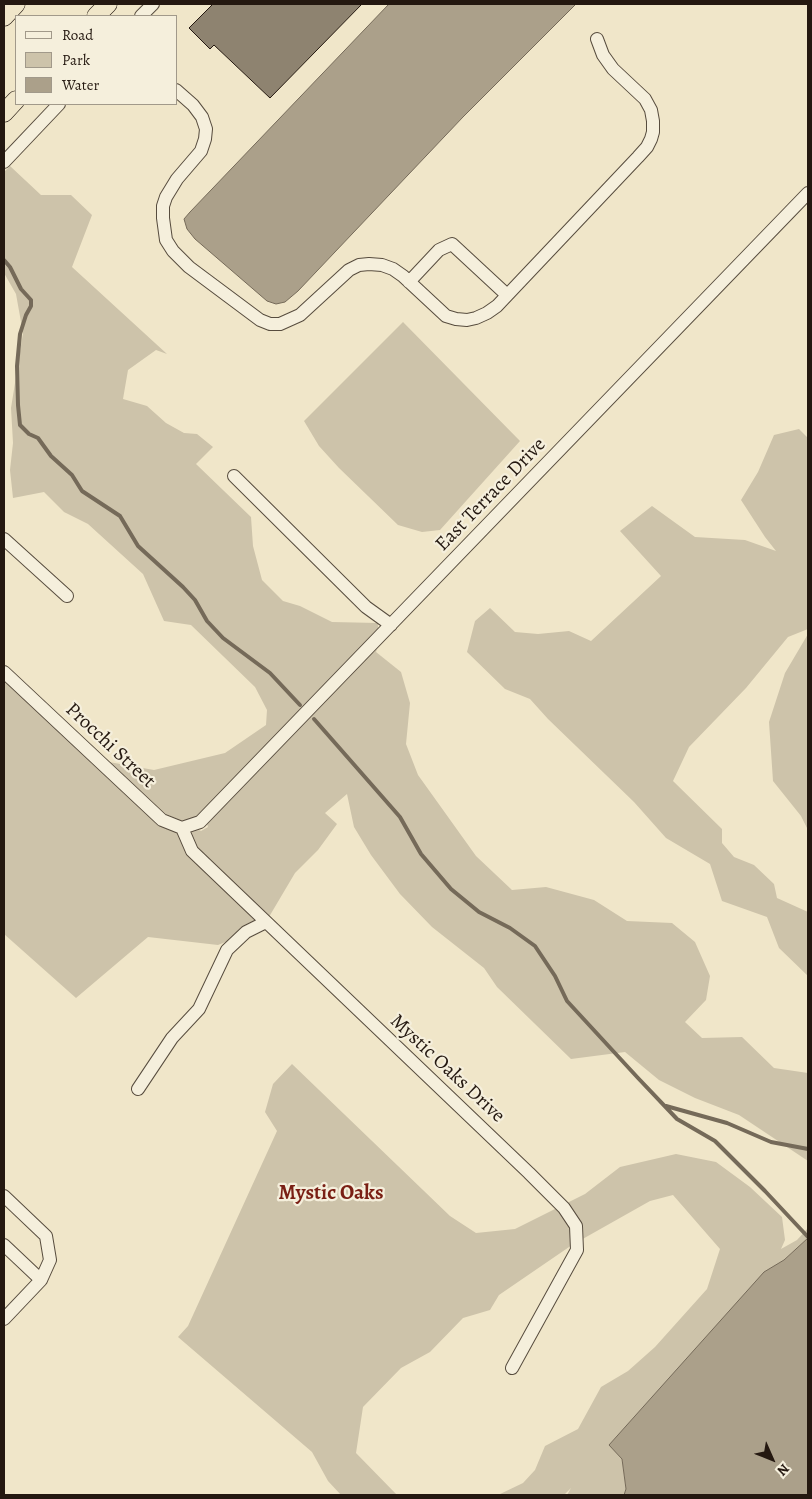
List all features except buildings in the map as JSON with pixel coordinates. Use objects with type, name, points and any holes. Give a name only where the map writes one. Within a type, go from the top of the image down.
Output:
[{"type":"highway","points":[[4,17],[16,4]]},
{"type":"highway","points":[[97,15],[108,4]]},
{"type":"highway","points":[[4,113],[15,101]]},
{"type":"street","points":[[142,15],[153,4]]},
{"type":"street","points":[[178,92],[193,105],[202,117],[206,129],[201,151],[177,179],[163,206],[166,240],[173,251],[189,267],[260,320],[270,324],[280,324],[300,315],[349,270],[359,265],[382,265],[393,269],[446,316],[467,320],[482,316],[497,306],[638,157],[651,139],[653,121],[651,110],[645,99],[614,69],[603,55],[597,39]]},
{"type":"street","points":[[4,162],[58,105]]},
{"type":"street","name":"East Terrace Drive","points":[[182,828],[200,822],[808,193]]},
{"type":"street","points":[[409,282],[439,250],[452,244],[507,295]]},
{"type":"street","points":[[234,476],[366,607],[391,625]]},
{"type":"street","points":[[4,539],[67,596]]},
{"type":"street","name":"Procchi Street","points":[[4,672],[162,820],[182,828]]},
{"type":"street","name":"Mystic Oaks Drive","points":[[182,828],[192,851],[529,1173],[564,1208],[576,1226],[577,1250],[512,1368]]},
{"type":"street","points":[[138,1089],[172,1038],[198,1009],[228,950],[246,932],[266,922]]},
{"type":"street","points":[[4,1196],[46,1236],[50,1260],[41,1280],[4,1318]]},
{"type":"street","points":[[4,1245],[41,1280]]},
{"type":"green space","points":[[10,166],[41,195],[71,195],[92,215],[72,267],[167,354],[156,350],[128,370],[123,399],[147,406],[166,423],[184,433],[197,434],[213,447],[196,464],[251,517],[253,546],[262,580],[283,601],[300,606],[332,622],[378,623],[378,629],[196,817],[182,821],[166,814],[109,762],[154,770],[225,753],[266,725],[267,710],[255,687],[191,625],[164,621],[143,574],[88,524],[64,512],[44,492],[13,498],[10,470],[13,443],[11,408],[23,333],[16,294],[4,273],[4,172]]},
{"type":"green space","points":[[403,322],[520,441],[440,530],[422,532],[398,525],[319,446],[304,421]]},
{"type":"green space","points":[[799,429],[808,438],[808,629],[788,637],[746,688],[689,747],[673,781],[722,829],[722,843],[734,857],[754,865],[774,884],[777,898],[808,912],[808,976],[779,948],[767,917],[722,901],[710,864],[666,838],[634,802],[548,719],[530,699],[505,689],[467,652],[475,621],[490,608],[515,632],[538,634],[569,631],[591,641],[661,576],[620,531],[652,506],[695,537],[745,540],[776,551],[741,500],[758,472],[774,435]]},
{"type":"green space","points":[[808,634],[808,830],[801,816],[773,781],[769,722],[785,673]]},
{"type":"green space","points":[[377,649],[376,652],[401,672],[410,703],[406,744],[418,775],[476,856],[512,890],[546,887],[594,900],[627,921],[672,923],[695,942],[710,976],[706,1000],[685,1022],[702,1038],[742,1037],[774,1068],[808,1073],[808,1161],[739,1115],[695,1098],[659,1080],[625,1052],[571,1059],[497,987],[484,968],[432,927],[400,894],[371,855],[354,827],[347,794],[325,813],[337,824],[318,850],[295,873],[263,927],[218,945],[148,937],[76,998],[4,934],[4,681],[158,824],[185,834],[201,831],[208,827],[207,824]]},
{"type":"green space","points":[[292,1064],[450,1216],[476,1233],[515,1229],[585,1194],[620,1167],[676,1154],[716,1162],[750,1187],[782,1217],[785,1240],[781,1249],[797,1240],[808,1228],[808,1238],[784,1260],[766,1272],[610,1445],[622,1459],[626,1489],[624,1495],[567,1495],[571,1488],[564,1495],[498,1495],[523,1483],[535,1470],[545,1446],[578,1429],[601,1387],[628,1371],[655,1347],[707,1289],[720,1249],[673,1195],[650,1201],[572,1245],[499,1295],[490,1310],[463,1318],[430,1352],[401,1368],[363,1407],[356,1453],[397,1495],[341,1495],[328,1481],[312,1452],[178,1337],[188,1326],[277,1131],[265,1112],[273,1084]]},
{"type":"water","points":[[389,4],[576,4],[463,117],[298,291],[285,302],[276,304],[267,301],[195,239],[187,229],[184,219]]},
{"type":"water","points":[[808,1238],[808,1495],[624,1495],[626,1489],[622,1459],[609,1445],[764,1272],[784,1260]]},
{"type":"waterway","points":[[4,260],[10,267],[21,289],[31,300],[31,306],[20,334],[17,366],[20,425],[29,434],[38,438],[51,456],[72,475],[82,491],[120,516],[138,546],[183,587],[195,600],[207,621],[223,638],[270,673],[300,705]]},
{"type":"waterway","points":[[314,719],[400,817],[421,854],[451,889],[479,912],[510,928],[535,946],[555,976],[567,1001],[638,1078],[677,1119],[715,1141],[808,1237]]},
{"type":"waterway","points":[[666,1106],[727,1123],[771,1142],[808,1149]]},
{"type":"district","name":"Mystic Oaks","points":[[331,1194]]}]
